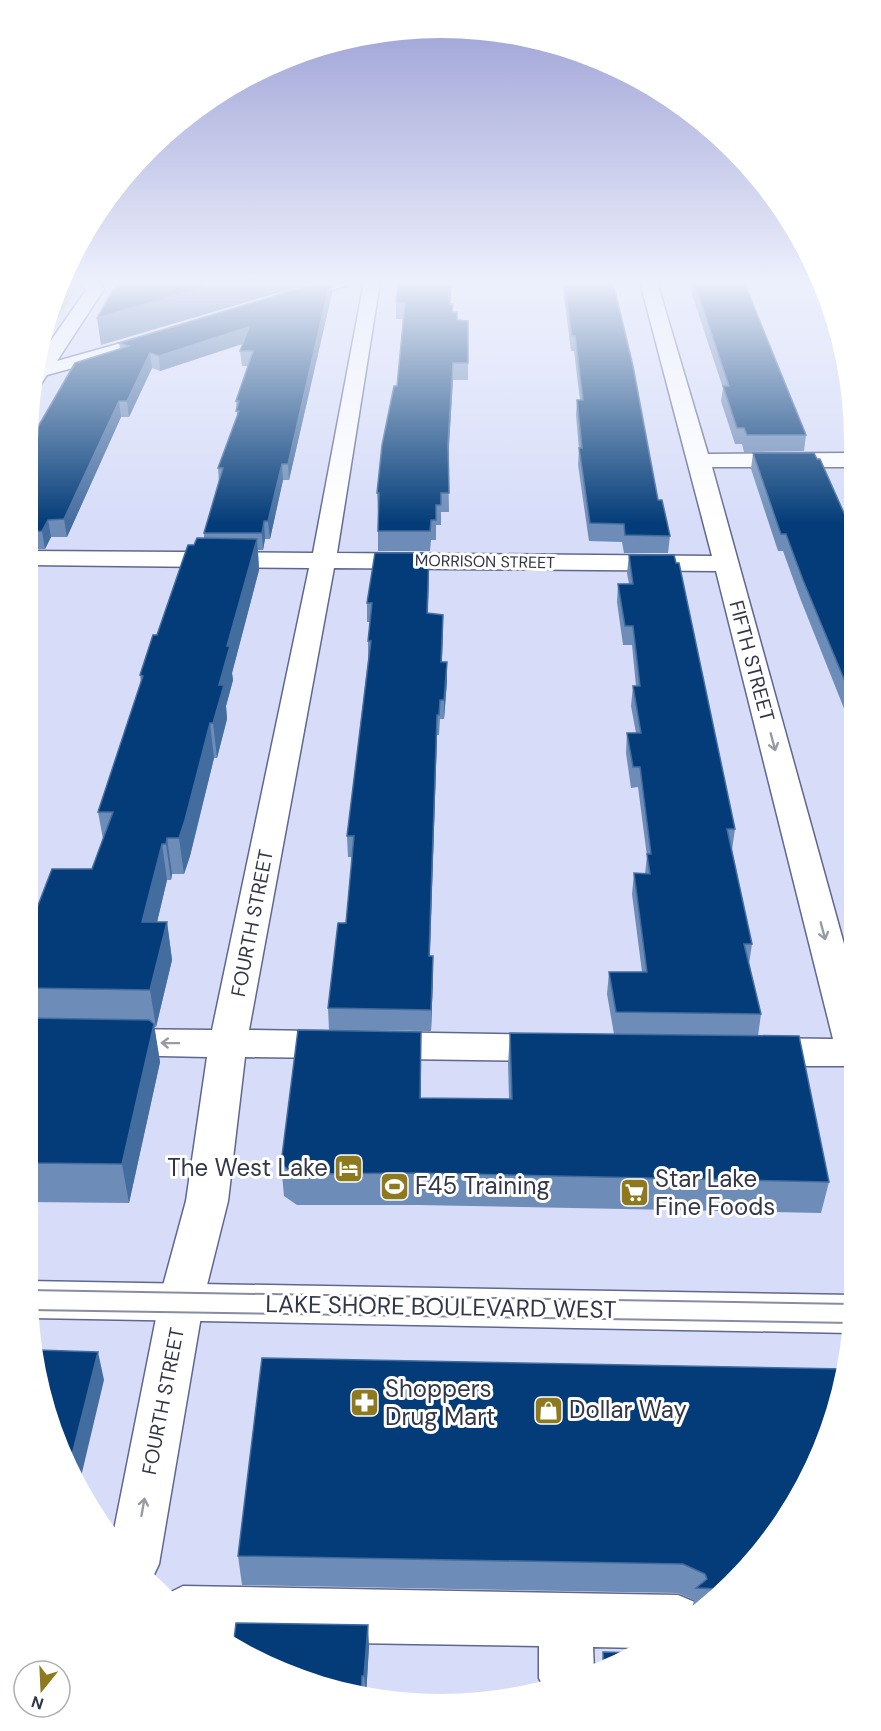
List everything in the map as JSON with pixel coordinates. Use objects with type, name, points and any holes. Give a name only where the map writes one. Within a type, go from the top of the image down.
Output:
[{"type":"street","points":[[43,374],[78,363]]},
{"type":"street","name":"FOURTH STREET","points":[[135,1553],[181,1302],[207,1201],[228,1043],[323,559],[358,363]]},
{"type":"street","name":"FIFTH STREET","points":[[671,363],[844,1011]]},
{"type":"street","points":[[699,461],[844,460]]},
{"type":"street","name":"MORRISON STREET","points":[[38,558],[726,564]]},
{"type":"street","points":[[82,1042],[593,1049]]},
{"type":"street","points":[[723,1051],[844,1053]]},
{"type":"street","name":"LAKE SHORE BOULEVARD WEST","points":[[38,1299],[843,1314]]},
{"type":"street","points":[[198,1612],[670,1622]]},
{"type":"street","points":[[565,1620],[567,1673]]},
{"type":"building","points":[[75,363],[145,363],[127,401],[119,401],[64,519],[48,520],[42,531],[38,531],[38,427]]},
{"type":"building","points":[[249,363],[311,363],[288,464],[282,464],[268,521],[264,521],[262,533],[204,533],[223,468],[218,468],[239,411],[236,411],[239,401],[236,401]]},
{"type":"building","points":[[399,363],[468,363],[453,363],[448,444],[449,493],[441,493],[441,505],[436,505],[436,520],[431,520],[430,531],[378,531],[379,493],[377,493],[382,445],[394,386],[397,386]]},
{"type":"building","points":[[578,363],[632,363],[658,500],[662,500],[670,536],[625,535],[624,524],[590,523],[579,448],[582,448],[577,400],[583,400]]},
{"type":"building","points":[[721,363],[777,363],[806,435],[747,435],[744,428],[737,428],[723,386],[729,386]]},
{"type":"building","points":[[753,453],[814,453],[817,459],[820,459],[844,513],[844,679],[786,534],[781,534]]},
{"type":"building","points":[[197,538],[257,539],[227,646],[230,646],[219,685],[224,685],[213,723],[210,723],[185,820],[179,838],[167,838],[166,844],[162,844],[142,922],[167,922],[150,990],[38,988],[38,905],[52,869],[92,869],[113,812],[98,812],[143,676],[140,675],[153,635],[157,635],[188,545],[194,545]]},
{"type":"building","points":[[375,553],[429,553],[427,613],[443,615],[441,662],[447,662],[444,700],[440,700],[439,715],[437,715],[429,956],[433,956],[431,1010],[328,1008],[338,923],[346,923],[354,836],[347,836],[371,641],[368,641],[372,603],[367,603]]},
{"type":"building","points":[[629,555],[674,555],[676,563],[679,563],[735,829],[727,829],[752,944],[744,944],[761,1014],[616,1012],[609,972],[647,972],[634,873],[650,874],[647,854],[651,854],[640,767],[633,767],[627,733],[641,733],[633,686],[640,686],[633,626],[625,626],[618,584],[633,584]]},
{"type":"building","points":[[38,1018],[149,1020],[154,1024],[122,1164],[38,1163]]},
{"type":"building","points":[[298,1030],[421,1032],[420,1098],[512,1099],[510,1033],[799,1036],[829,1182],[417,1173],[294,1174],[281,1164]]},
{"type":"building","points":[[42,1350],[98,1352],[72,1454],[51,1395]]},
{"type":"building","points":[[262,1358],[836,1369],[830,1395],[813,1445],[790,1492],[760,1536],[711,1589],[696,1588],[707,1579],[705,1574],[683,1564],[238,1556]]},
{"type":"building","points":[[236,1623],[368,1625],[362,1686],[286,1663],[234,1637]]},
{"type":"building","points":[[603,1652],[618,1652],[603,1659]]},
{"type":"tram line","points":[[38,1290],[843,1304]]},
{"type":"tram line","points":[[38,1310],[842,1323]]},
{"type":"place","name":"The West Lake","points":[[349,1168]]},
{"type":"place","name":"F45 Training","points":[[394,1186]]},
{"type":"place","name":"Star Lake Fine Foods","points":[[634,1193]]},
{"type":"place","name":"Shoppers Drug Mart","points":[[364,1403]]},
{"type":"place","name":"Dollar Way","points":[[548,1410]]}]
